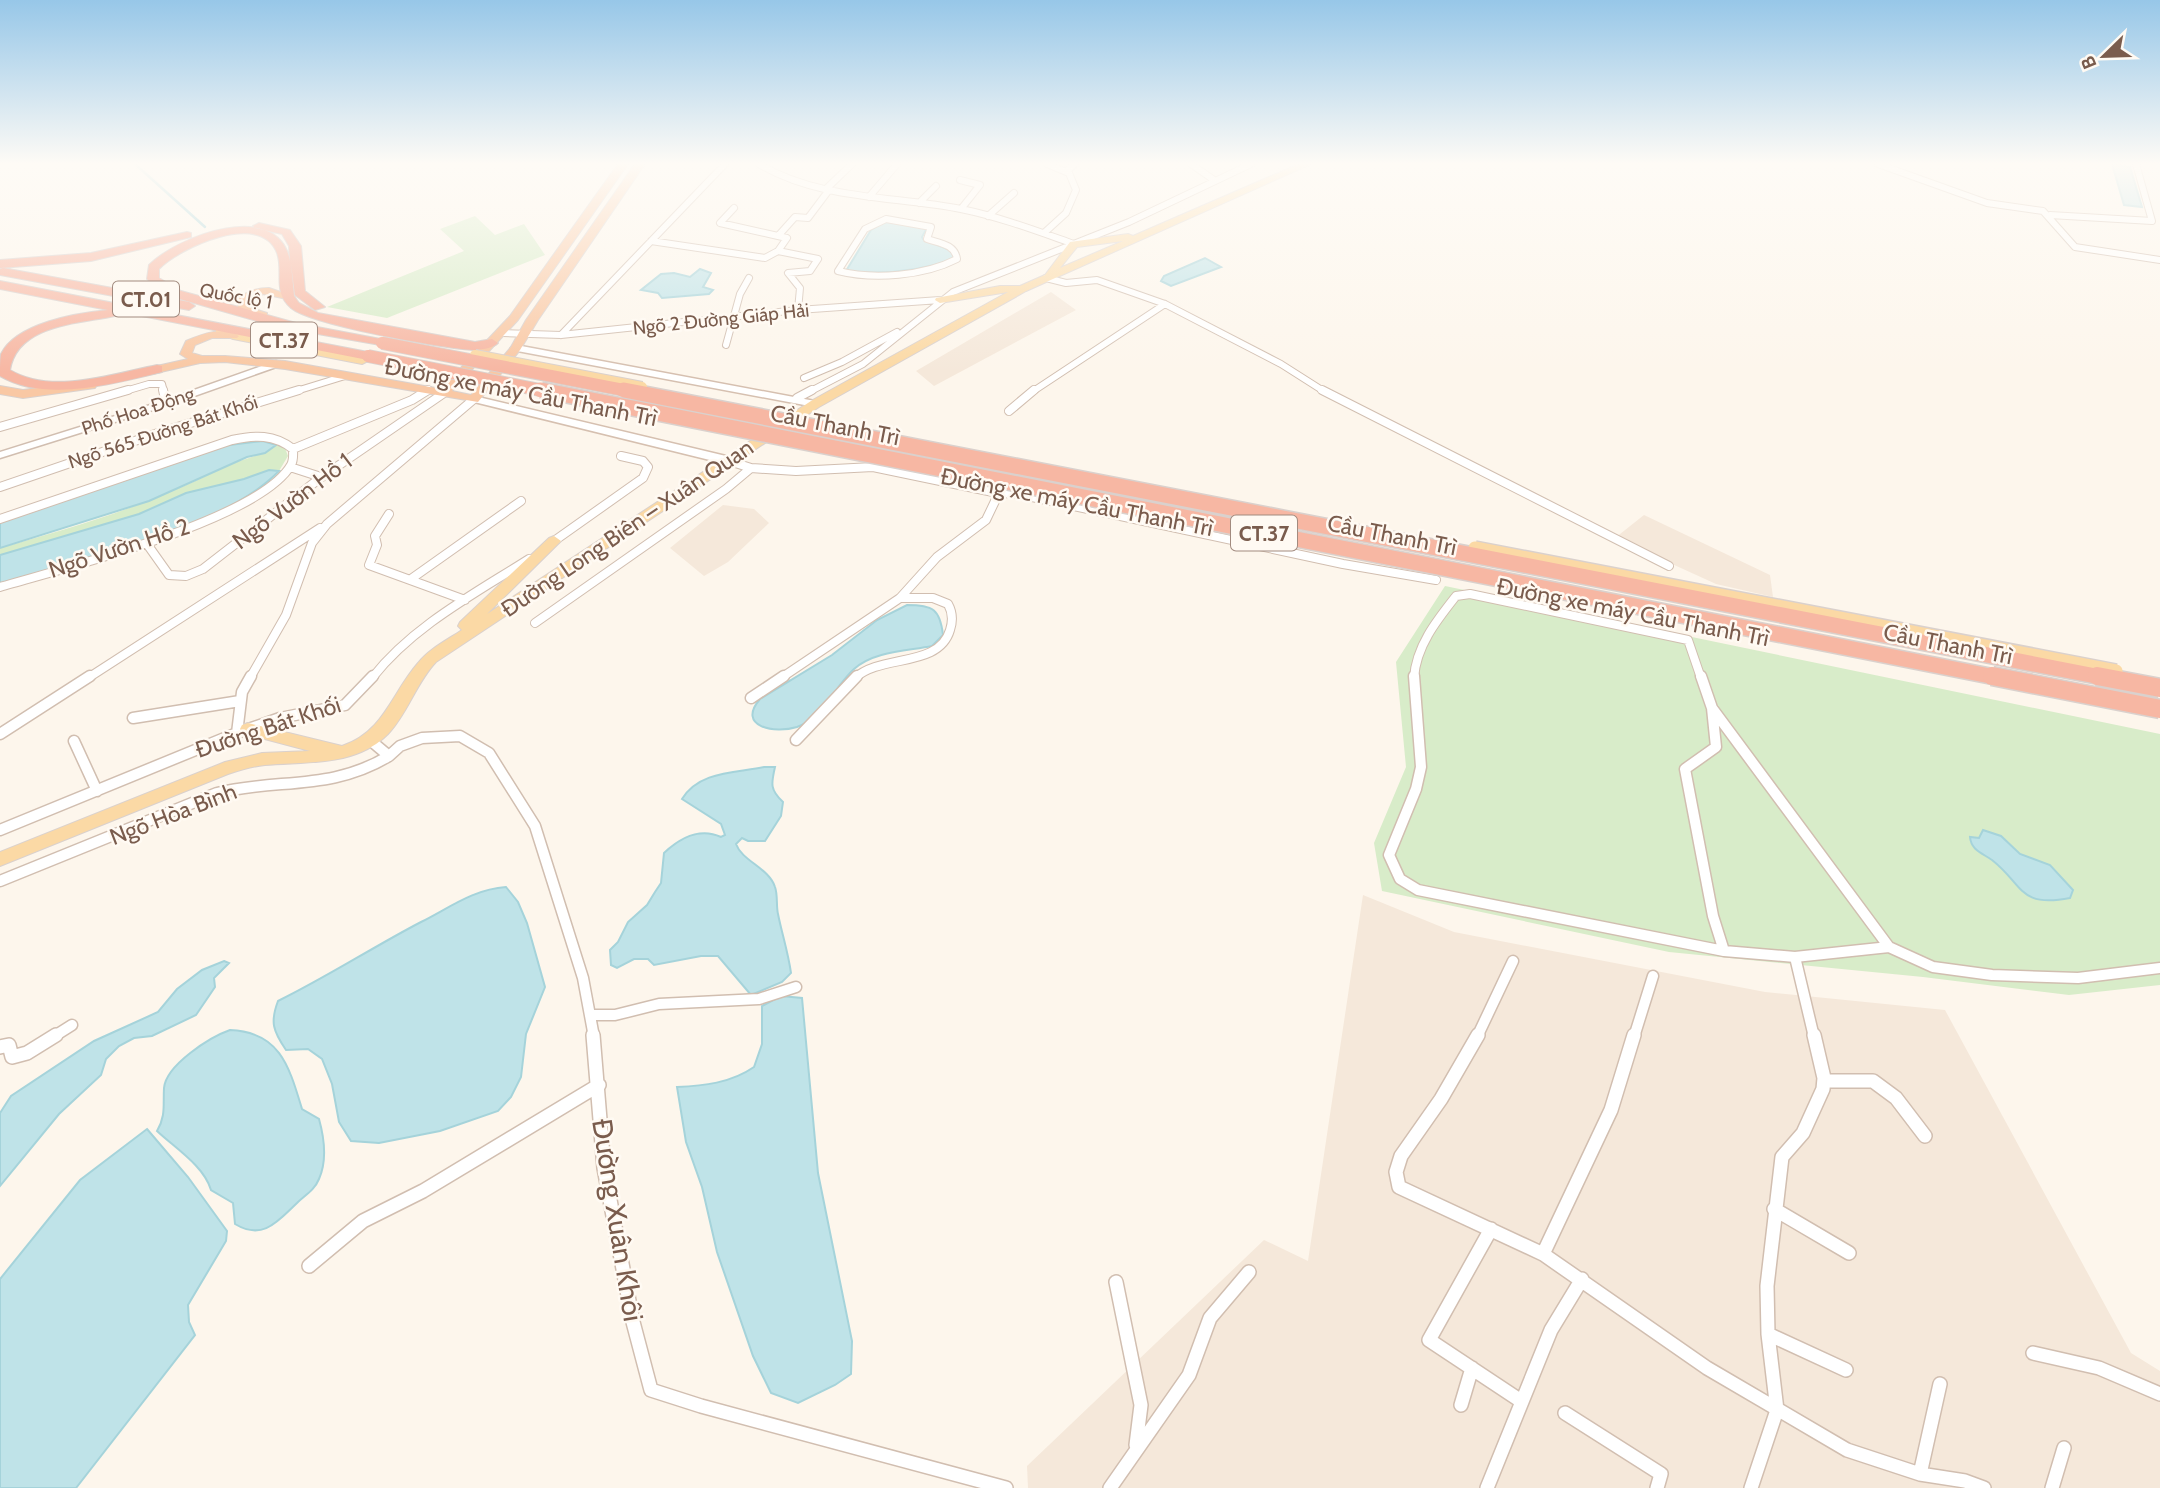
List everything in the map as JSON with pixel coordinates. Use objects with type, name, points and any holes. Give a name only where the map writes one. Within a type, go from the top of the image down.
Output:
[{"type":"highway","points":[[0,264],[91,257],[194,233]]},
{"type":"highway","points":[[226,233],[199,238],[169,253],[153,268],[153,279],[172,292],[292,326]]},
{"type":"highway","points":[[259,233],[274,240],[281,247],[286,296]]},
{"type":"highway","points":[[287,233],[295,246],[299,292],[317,307],[486,337],[492,343]]},
{"type":"highway","points":[[444,393],[503,333],[574,233]]},
{"type":"highway","points":[[0,390],[23,394],[69,390],[200,360],[225,359],[276,364],[328,376],[345,376],[474,399],[516,348],[593,233]]},
{"type":"highway","name":"Quốc lộ 1","points":[[0,271],[385,341]]},
{"type":"highway","name":"Quốc lộ 1","points":[[0,285],[201,323],[365,358]]},
{"type":"highway","points":[[292,326],[241,306],[245,298],[258,292],[274,291],[286,296],[306,312],[328,319],[475,346],[492,343],[516,348]]},
{"type":"highway","points":[[149,313],[95,314],[53,323],[18,341],[6,352],[1,362],[3,372],[11,379],[43,384],[94,380],[157,369]]},
{"type":"highway","points":[[200,360],[186,354],[188,347],[195,340],[211,335],[233,336]]},
{"type":"highway","name":"Cầu Thanh Trì","points":[[385,341],[2160,688]]},
{"type":"highway","name":"Cầu Thanh Trì","points":[[365,358],[2160,709]]},
{"type":"main road","points":[[1046,278],[1074,244],[1140,233]]},
{"type":"main road","name":"Đường Long Biên – Xuân Quan","points":[[0,859],[225,768],[260,760],[302,760],[342,753],[370,740],[397,712],[422,667],[726,460],[815,404],[1022,289],[1151,233]]},
{"type":"main road","points":[[940,300],[999,289],[1022,289]]},
{"type":"main road","name":"Đường xe máy Cầu Thanh Trì","points":[[201,323],[233,336],[365,358],[2160,716]]},
{"type":"main road","name":"Đường xe máy Cầu Thanh Trì","points":[[385,341],[2160,679]]},
{"type":"main road","points":[[516,348],[797,398],[815,404]]},
{"type":"main road","points":[[474,399],[726,460]]},
{"type":"main road","points":[[454,643],[463,627],[530,567],[554,541]]},
{"type":"main road","points":[[243,731],[342,753]]},
{"type":"street","points":[[561,335],[658,233]]},
{"type":"street","points":[[651,241],[765,258],[773,256],[787,238],[767,233]]},
{"type":"street","points":[[862,233],[839,266],[838,271],[841,273],[868,275],[940,267],[954,262],[958,257],[949,246],[927,239],[929,233]]},
{"type":"street","points":[[1045,233],[1074,244]]},
{"type":"street","points":[[797,398],[863,363],[914,325],[940,300],[994,274],[1099,233]]},
{"type":"street","points":[[2062,233],[2068,243],[2075,247],[2160,260]]},
{"type":"street","points":[[778,251],[818,259],[810,271],[788,273],[800,288],[798,310]]},
{"type":"street","points":[[815,263],[839,266]]},
{"type":"street","points":[[726,345],[740,294],[749,278]]},
{"type":"street","points":[[1046,278],[1066,283],[1097,280],[1165,304],[1282,364],[1319,389],[1669,566]]},
{"type":"street","name":"Ngõ 2 Đường Giáp Hải","points":[[503,333],[561,335],[798,310],[940,300]]},
{"type":"street","points":[[1009,411],[1043,383],[1165,304]]},
{"type":"street","points":[[804,378],[914,325]]},
{"type":"street","name":"Phố Hoa Động","points":[[0,455],[166,403],[276,364]]},
{"type":"street","name":"Ngõ 565 Đường Bát Khối","points":[[0,487],[328,376]]},
{"type":"street","points":[[0,427],[149,384],[162,384],[166,403]]},
{"type":"street","points":[[293,449],[412,400],[428,390]]},
{"type":"street","name":"Ngõ Vườn Hồ 1","points":[[147,544],[169,575],[176,578],[190,575],[215,562],[243,536],[321,477],[444,393]]},
{"type":"street","points":[[0,734],[327,524],[474,399]]},
{"type":"street","points":[[412,400],[424,406]]},
{"type":"street","points":[[0,519],[232,440],[271,437],[283,441],[293,449]]},
{"type":"street","points":[[293,449],[290,467],[321,477]]},
{"type":"street","name":"Đường Bát Khối","points":[[0,830],[243,731],[280,719],[345,705],[362,690],[391,653],[422,628],[554,541],[643,478],[648,467],[643,461],[621,456]]},
{"type":"street","points":[[726,460],[751,468],[796,471],[873,467],[996,494],[1013,493],[1343,564],[1436,580]]},
{"type":"street","name":"Ngõ Vườn Hồ 2","points":[[0,587],[147,544],[251,498],[290,467]]},
{"type":"street","points":[[535,623],[716,496],[751,468]]},
{"type":"street","points":[[751,698],[900,597],[937,557],[991,514],[996,494]]},
{"type":"street","points":[[411,579],[521,501]]},
{"type":"street","points":[[389,514],[375,536],[377,545],[369,565],[465,600]]},
{"type":"street","points":[[243,731],[240,701],[242,692],[286,614],[312,543],[327,524]]},
{"type":"street","points":[[917,579],[926,597]]},
{"type":"street","points":[[1724,951],[1713,916],[1685,769],[1716,747],[1712,708],[1688,640],[1470,594],[1455,596],[1419,653],[1414,681],[1421,762],[1419,779],[1392,841],[1389,860],[1406,885],[1418,890],[1724,951],[1796,957],[1889,947]]},
{"type":"street","points":[[796,740],[824,715],[860,672],[943,646],[949,639],[953,615],[944,602],[926,597],[900,597]]},
{"type":"street","points":[[133,718],[240,701]]},
{"type":"street","points":[[1712,708],[1889,947],[1933,967],[1992,975],[2078,978],[2160,968]]},
{"type":"street","name":"Đường Xuân Khôi","points":[[389,756],[400,746],[422,738],[454,734],[489,753],[535,826],[583,978],[591,1014],[604,1168],[633,1322],[651,1390],[1006,1488]]},
{"type":"street","points":[[370,740],[389,756]]},
{"type":"street","points":[[74,741],[97,791]]},
{"type":"street","name":"Ngõ Hòa Bình","points":[[0,881],[217,793],[240,787],[299,785],[336,780],[370,769],[389,756]]},
{"type":"street","points":[[1751,1488],[1777,1410],[1768,1334],[1767,1286],[1782,1157],[1803,1133],[1824,1081],[1796,957]]},
{"type":"street","points":[[1513,961],[1472,1047],[1441,1100],[1402,1155],[1395,1171],[1396,1181],[1403,1191],[1543,1254],[1707,1368],[1847,1450],[1920,1474],[1965,1480],[1984,1488]]},
{"type":"street","points":[[1543,1254],[1611,1110],[1653,976]]},
{"type":"street","points":[[591,1014],[615,1015],[659,1004],[758,999],[796,987]]},
{"type":"street","points":[[0,1047],[9,1045],[12,1057],[72,1026]]},
{"type":"street","points":[[1824,1081],[1873,1081],[1896,1098],[1925,1136]]},
{"type":"street","points":[[309,1266],[363,1221],[423,1191],[599,1086]]},
{"type":"street","points":[[1774,1209],[1849,1253]]},
{"type":"street","points":[[1491,1229],[1429,1340],[1521,1401]]},
{"type":"street","points":[[1111,1488],[1189,1375],[1210,1318],[1249,1272]]},
{"type":"street","points":[[1487,1488],[1551,1330],[1582,1279]]},
{"type":"street","points":[[1116,1282],[1142,1405],[1136,1449]]},
{"type":"street","points":[[1768,1334],[1846,1370]]},
{"type":"street","points":[[2033,1353],[2099,1368],[2160,1394]]},
{"type":"street","points":[[1461,1405],[1472,1368]]},
{"type":"street","points":[[1920,1474],[1940,1384]]},
{"type":"street","points":[[1565,1413],[1661,1474],[1657,1488]]},
{"type":"street","points":[[2052,1488],[2064,1448]]},
{"type":"shaded area","points":[[1051,292],[1076,310],[934,386],[916,371]]},
{"type":"shaded area","points":[[723,505],[754,509],[769,523],[728,562],[704,576],[670,548]]},
{"type":"shaded area","points":[[1644,515],[1770,575],[1773,597],[1716,584],[1615,538]]},
{"type":"shaded area","points":[[1363,895],[1454,932],[1765,992],[1945,1010],[2131,1353],[2160,1371],[2160,1488],[1028,1488],[1027,1466],[1264,1240],[1308,1261]]},
{"type":"green space","points":[[445,233],[530,233],[545,255],[387,318],[327,307],[464,251]]},
{"type":"green space","points":[[276,445],[285,448],[288,456],[279,471],[269,470],[186,493],[139,514],[0,555],[0,548],[141,504]]},
{"type":"green space","points":[[1445,586],[2160,734],[2160,985],[2069,995],[1923,977],[1669,952],[1382,891],[1374,843],[1406,767],[1396,662]]},
{"type":"water","points":[[869,233],[924,233],[923,239],[954,252],[954,259],[901,271],[846,271]]},
{"type":"water","points":[[1205,258],[1221,267],[1171,286],[1161,281],[1164,276]]},
{"type":"water","points":[[700,269],[711,273],[703,287],[713,290],[709,294],[662,298],[658,293],[641,290],[661,274],[674,273],[690,277]]},
{"type":"water","points":[[263,441],[276,445],[265,453],[247,457],[149,501],[0,548],[0,522],[221,446]]},
{"type":"water","points":[[269,470],[279,471],[254,492],[187,526],[148,541],[0,584],[0,555],[139,514],[186,493]]},
{"type":"water","points":[[907,605],[923,606],[937,614],[943,635],[932,646],[891,653],[862,663],[847,676],[814,717],[797,727],[769,729],[755,722],[754,709],[760,699],[832,655],[877,620]]},
{"type":"water","points":[[775,767],[773,786],[783,802],[781,816],[765,841],[748,841],[742,838],[736,844],[744,855],[772,880],[775,887],[791,973],[782,982],[751,995],[718,956],[701,956],[654,965],[648,959],[634,959],[617,968],[611,965],[610,950],[618,942],[628,922],[647,905],[661,883],[664,853],[690,836],[705,833],[721,837],[725,835],[721,824],[682,799],[689,790],[708,778]]},
{"type":"water","points":[[1983,830],[2001,836],[2020,854],[2050,865],[2073,890],[2070,898],[2040,900],[2024,892],[2002,869],[1972,845],[1970,837],[1979,838]]},
{"type":"water","points":[[506,887],[518,902],[527,923],[545,987],[526,1034],[521,1077],[511,1097],[498,1111],[440,1131],[379,1143],[351,1141],[339,1122],[332,1084],[322,1059],[308,1049],[286,1050],[278,1037],[274,1015],[278,1001],[462,900],[483,891]]},
{"type":"water","points":[[224,961],[229,963],[214,978],[215,987],[196,1015],[152,1036],[134,1038],[119,1046],[106,1059],[101,1075],[59,1114],[0,1186],[0,1113],[11,1096],[94,1041],[158,1012],[177,989],[202,970]]},
{"type":"water","points":[[781,996],[802,998],[818,1173],[852,1341],[851,1374],[798,1403],[771,1393],[753,1356],[717,1252],[702,1187],[686,1142],[677,1087],[726,1080],[754,1067],[762,1044],[762,1006]]},
{"type":"water","points":[[230,1030],[261,1037],[280,1054],[302,1109],[319,1119],[322,1133],[323,1165],[317,1183],[276,1222],[262,1230],[245,1229],[235,1224],[233,1203],[211,1190],[196,1165],[157,1131],[163,1115],[164,1088],[172,1070],[201,1045]]},
{"type":"water","points":[[147,1129],[188,1177],[227,1231],[226,1241],[188,1305],[189,1322],[195,1335],[76,1488],[0,1488],[0,1279],[80,1180]]}]
